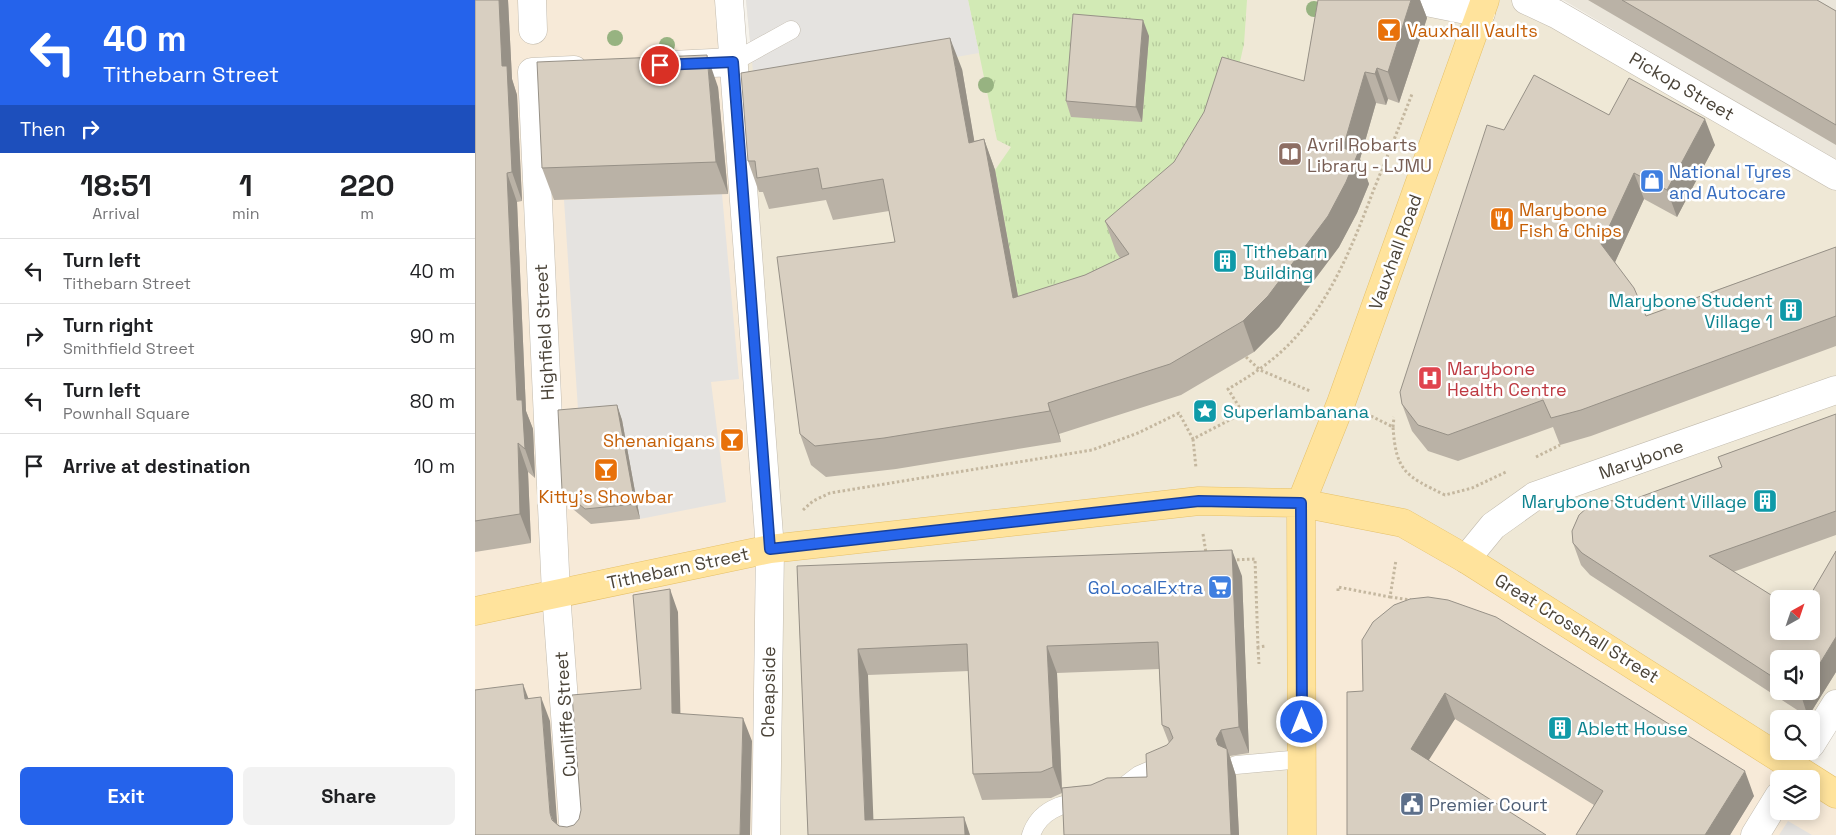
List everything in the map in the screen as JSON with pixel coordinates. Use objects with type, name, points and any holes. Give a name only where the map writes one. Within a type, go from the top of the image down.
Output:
[{"type":"main road","name":"Vauxhall Road","points":[[1301,503],[1341,403],[1483,6]]},
{"type":"main road","name":"Tithebarn Street","points":[[475,611],[556,592],[770,549],[1199,501],[1301,503]]},
{"type":"main road","name":"Great Crosshall Street","points":[[1301,503],[1403,523],[1466,559],[1798,766],[1836,794]]},
{"type":"main road","points":[[1301,503],[1302,835]]},
{"type":"street","points":[[531,0],[533,30]]},
{"type":"street","name":"Cheapside","points":[[729,0],[770,549],[765,835]]},
{"type":"street","points":[[1417,0],[1483,6]]},
{"type":"street","name":"Pickop Street","points":[[1526,0],[1555,14],[1836,176]]},
{"type":"street","points":[[647,66],[733,62]]},
{"type":"street","name":"Highfield Street","points":[[556,592],[532,72],[599,68]]},
{"type":"street","name":"Marybone","points":[[1466,559],[1493,526],[1535,496],[1836,390]]},
{"type":"street","name":"Cunliffe Street","points":[[556,592],[574,835]]},
{"type":"street","points":[[1820,730],[1836,704]]},
{"type":"street","points":[[1755,835],[1770,811]]},
{"type":"lane","points":[[733,62],[791,30]]},
{"type":"lane","points":[[1236,765],[1302,759]]},
{"type":"lane","points":[[1031,835],[1049,811],[1062,804],[1099,801],[1116,793],[1139,776],[1172,762]]},
{"type":"path","points":[[770,549],[813,501],[830,493],[1092,450],[1138,433],[1179,413],[1193,439],[1243,413],[1228,389],[1259,370],[1282,351],[1308,322],[1331,287],[1354,243],[1414,88]]},
{"type":"path","points":[[1246,357],[1259,370],[1341,403],[1393,427]]},
{"type":"path","points":[[1394,417],[1394,443],[1400,466],[1419,482],[1445,495],[1472,488],[1507,471]]},
{"type":"path","points":[[1534,458],[1560,445]]},
{"type":"path","points":[[1390,597],[1403,523]]},
{"type":"path","points":[[1226,560],[1255,559],[1259,664]]},
{"type":"path","points":[[1338,597],[1338,587],[1414,600]]},
{"type":"path","points":[[1258,647],[1301,646]]},
{"type":"shaded area","points":[[475,0],[725,0],[770,549],[766,835],[475,835]]},
{"type":"shaded area","points":[[746,0],[1526,0],[1836,176],[1836,704],[1820,714],[1820,710],[1770,710],[1770,750],[1466,559],[1301,503],[1302,835],[766,835],[769,576],[733,62],[751,51]]},
{"type":"shaded area","points":[[746,0],[968,0],[979,53],[755,92]]},
{"type":"shaded area","points":[[1563,0],[1836,0],[1836,161]]},
{"type":"shaded area","points":[[722,194],[739,379],[711,382],[726,502],[640,519],[579,424],[564,200]]},
{"type":"shaded area","points":[[1301,503],[1403,523],[1770,750],[1770,760],[1786,760],[1802,770],[1770,770],[1770,820],[1820,820],[1820,781],[1836,791],[1836,835],[1302,835]]},
{"type":"shaded area","points":[[1786,760],[1801,760],[1797,767]]},
{"type":"shaded area","points":[[1788,821],[1812,835],[1779,835]]},
{"type":"green space","points":[[968,0],[1247,0],[1244,44],[1234,88],[1140,285],[1024,329],[995,170],[1011,147],[997,140]]},
{"type":"building","points":[[475,0],[499,0],[502,66],[507,66],[512,172],[507,173],[517,400],[522,400],[525,449],[518,443],[520,514],[475,521]]},
{"type":"building","points":[[1318,0],[1411,0],[1388,72],[1377,68],[1375,74],[1365,72],[1343,148],[1358,153],[1346,182],[1328,216],[1268,296],[1243,321],[1170,364],[1048,403],[1050,411],[884,438],[815,446],[800,434],[777,257],[895,242],[883,179],[822,189],[818,168],[757,178],[755,161],[748,161],[741,73],[950,38],[969,143],[984,139],[1013,298],[1085,275],[1129,254],[1105,221],[1174,162],[1204,112],[1222,57],[1304,81]]},
{"type":"building","points":[[1622,0],[1817,0],[1836,11],[1836,125]]},
{"type":"building","points":[[1073,14],[1143,20],[1136,107],[1066,101]]},
{"type":"building","points":[[707,55],[716,162],[542,168],[537,62]]},
{"type":"building","points":[[1534,75],[1609,115],[1629,78],[1705,119],[1667,190],[1634,173],[1601,244],[1634,288],[1646,316],[1836,247],[1836,316],[1581,410],[1551,418],[1543,400],[1448,435],[1418,425],[1402,404],[1400,392],[1487,125],[1504,130]]},
{"type":"building","name":"Kitty's Showbar","points":[[617,405],[635,504],[585,509],[562,490],[558,410]]},
{"type":"building","points":[[1836,414],[1836,511],[1709,556],[1770,594],[1770,640],[1820,640],[1820,590],[1813,590],[1836,551],[1836,637],[1820,663],[1820,650],[1770,650],[1770,675],[1582,553],[1573,543],[1572,531],[1579,515],[1590,505],[1604,500],[1626,502],[1722,467],[1718,457]]},
{"type":"building","points":[[1232,550],[1239,727],[1221,730],[1216,739],[1218,745],[1227,749],[1231,835],[1064,835],[1062,788],[1091,785],[1107,778],[1147,777],[1146,754],[1167,745],[1173,738],[1169,728],[1162,725],[1158,642],[1047,646],[1053,767],[1041,772],[973,774],[967,644],[858,649],[865,820],[964,817],[965,835],[808,835],[797,566]]},
{"type":"building","points":[[670,589],[672,713],[743,718],[740,835],[475,835],[475,690],[523,684],[525,699],[541,697],[550,813],[552,820],[559,826],[567,827],[574,825],[579,819],[581,810],[572,695],[641,689],[633,595]]},
{"type":"building","points":[[1428,597],[1448,600],[1496,617],[1745,771],[1705,835],[1576,835],[1603,791],[1445,693],[1411,749],[1546,835],[1347,835],[1347,692],[1363,691],[1362,640],[1373,622],[1394,605],[1410,599]]},
{"type":"place","name":"Vauxhall Vaults","points":[[1389,30]]},
{"type":"place","name":"Avril Robarts Library - LJMU","points":[[1290,154]]},
{"type":"place","name":"National Tyres and Autocare","points":[[1652,181]]},
{"type":"place","name":"Marybone Fish & Chips","points":[[1502,219]]},
{"type":"place","name":"Tithebarn Building","points":[[1225,261]]},
{"type":"place","name":"Marybone Student Village 1","points":[[1791,310]]},
{"type":"place","name":"Marybone Health Centre","points":[[1430,378]]},
{"type":"place","name":"Superlambanana","points":[[1205,411]]},
{"type":"place","name":"Shenanigans","points":[[732,440]]},
{"type":"place","name":"Kitty's Showbar","points":[[606,470]]},
{"type":"place","name":"Marybone Student Village","points":[[1765,501]]},
{"type":"place","name":"GoLocalExtra","points":[[1220,587]]},
{"type":"place","name":"Ablett House","points":[[1560,728]]},
{"type":"place","name":"Premier Court","points":[[1412,804]]},
{"type":"route","points":[[660,65],[733,62],[770,549],[1199,501],[1301,503],[1302,722]]}]
